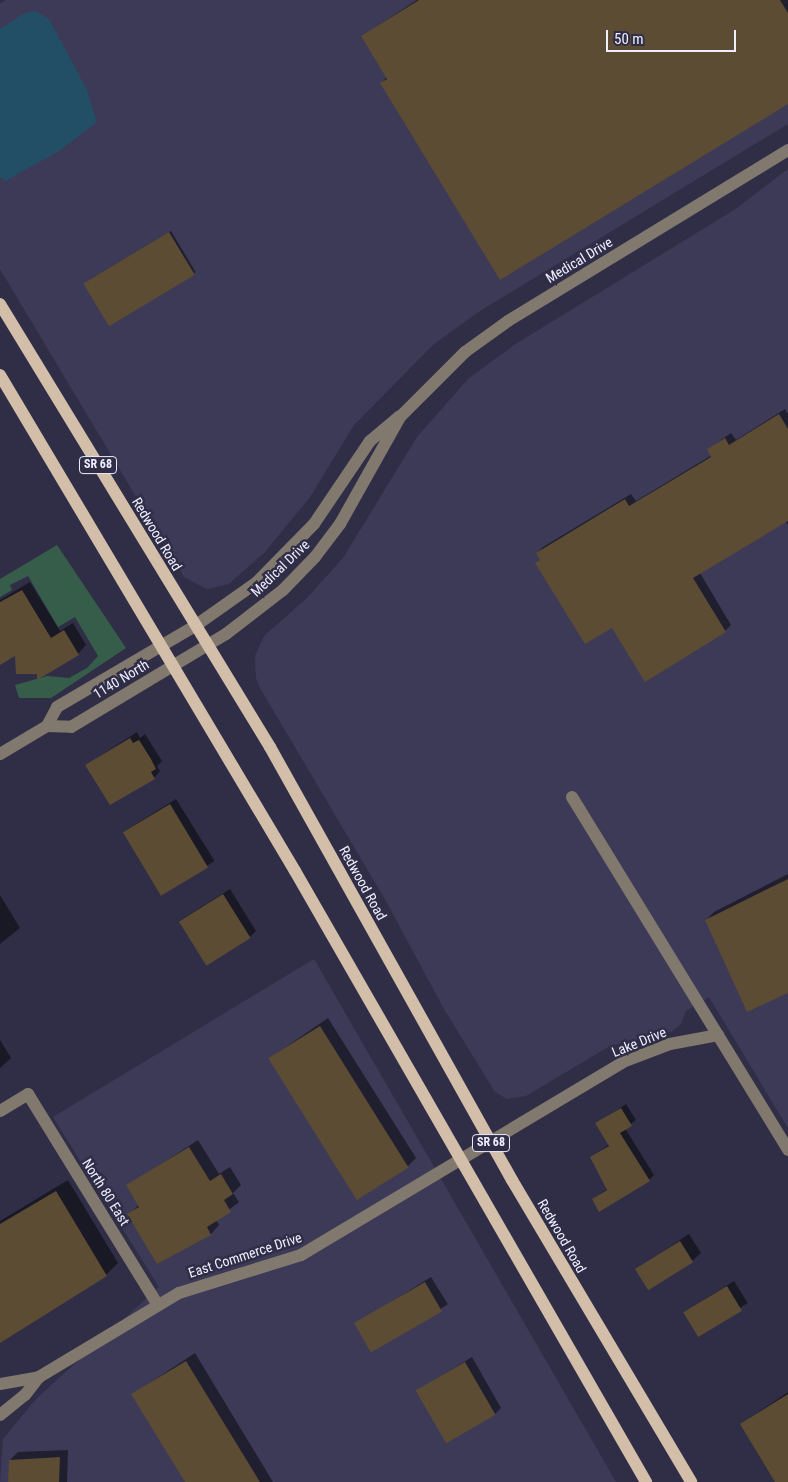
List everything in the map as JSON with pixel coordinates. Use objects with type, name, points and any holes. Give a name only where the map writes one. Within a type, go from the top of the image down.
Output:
[{"type":"main road","name":"Redwood Road","points":[[0,304],[270,747],[490,1142],[691,1482]]},
{"type":"main road","name":"SR 68","points":[[0,376],[174,665],[646,1482]]},
{"type":"street","name":"Medical Drive","points":[[195,626],[256,583],[297,544],[331,503],[370,440],[400,416],[442,372],[486,336],[788,150]]},
{"type":"street","name":"Medical Drive","points":[[207,645],[263,606],[315,557],[361,490],[400,416]]},
{"type":"street","name":"1140 North","points":[[48,726],[57,707],[195,626]]},
{"type":"street","name":"1140 North","points":[[0,754],[48,726],[71,727],[207,645]]},
{"type":"street","points":[[572,798],[788,1150]]},
{"type":"street","name":"Lake Drive","points":[[461,1160],[623,1062],[670,1044],[718,1035]]},
{"type":"street","name":"North 80 East","points":[[0,1111],[28,1094],[158,1305]]},
{"type":"street","name":"East Commerce Drive","points":[[39,1376],[179,1293],[301,1255],[461,1160]]},
{"type":"street","points":[[0,1384],[39,1376]]},
{"type":"street","points":[[0,1415],[25,1395],[39,1376]]},
{"type":"shaded area","points":[[6,0],[788,0],[788,124],[480,311],[434,344],[354,425],[310,497],[265,552],[229,584],[207,589],[184,577],[0,269],[0,4]]},
{"type":"shaded area","points":[[788,169],[788,1128],[709,997],[686,1011],[681,1024],[671,1032],[610,1046],[526,1096],[507,1099],[495,1092],[444,1009],[386,901],[260,688],[256,678],[255,656],[264,636],[307,598],[343,558],[417,437],[468,379],[514,345],[734,210]]},
{"type":"shaded area","points":[[314,959],[616,1482],[0,1482],[3,1439],[37,1398],[159,1287],[53,1117]]},
{"type":"green space","points":[[57,545],[126,648],[51,698],[19,698],[15,685],[47,676],[69,678],[87,668],[98,656],[75,617],[58,627],[28,576],[10,585],[12,590],[0,597],[0,579]]},
{"type":"water","points":[[35,11],[49,19],[87,90],[97,122],[59,151],[5,181],[0,177],[0,29],[23,14]]},
{"type":"building","points":[[419,0],[780,0],[788,13],[788,104],[500,280],[380,83],[387,79],[361,36]]},
{"type":"building","points":[[169,232],[195,275],[109,326],[83,284]]},
{"type":"building","points":[[779,414],[788,429],[788,521],[693,578],[726,632],[645,682],[612,628],[585,644],[535,563],[540,560],[536,553],[625,499],[629,506],[711,457],[707,449],[725,438],[729,445]]},
{"type":"building","points":[[22,590],[51,638],[64,630],[79,655],[37,680],[37,674],[16,674],[15,656],[0,665],[0,602]]},
{"type":"building","points":[[130,738],[133,743],[139,740],[151,759],[156,769],[151,772],[155,779],[110,805],[85,765]]},
{"type":"building","points":[[170,804],[208,867],[161,896],[123,832]]},
{"type":"building","points":[[788,879],[788,993],[747,1012],[705,920]]},
{"type":"building","points":[[223,894],[251,938],[206,966],[179,922]]},
{"type":"building","points":[[320,1026],[408,1168],[357,1200],[268,1058]]},
{"type":"building","points":[[621,1108],[632,1126],[620,1133],[650,1181],[599,1212],[592,1199],[607,1190],[590,1157],[609,1146],[595,1123]]},
{"type":"building","points":[[189,1147],[210,1181],[221,1174],[233,1194],[224,1200],[231,1212],[207,1227],[211,1235],[157,1264],[127,1214],[139,1207],[126,1185]]},
{"type":"building","points":[[56,1191],[107,1276],[0,1343],[0,1224]]},
{"type":"building","points":[[680,1241],[693,1262],[648,1290],[635,1269]]},
{"type":"building","points":[[425,1282],[442,1311],[371,1352],[354,1323]]},
{"type":"building","points":[[727,1286],[742,1311],[698,1337],[683,1312]]},
{"type":"building","points":[[186,1361],[260,1482],[185,1482],[131,1394]]},
{"type":"building","points":[[465,1362],[496,1415],[446,1443],[416,1390]]},
{"type":"building","points":[[788,1394],[788,1482],[775,1482],[740,1424]]},
{"type":"building","points":[[60,1457],[59,1482],[8,1482],[9,1460]]}]
